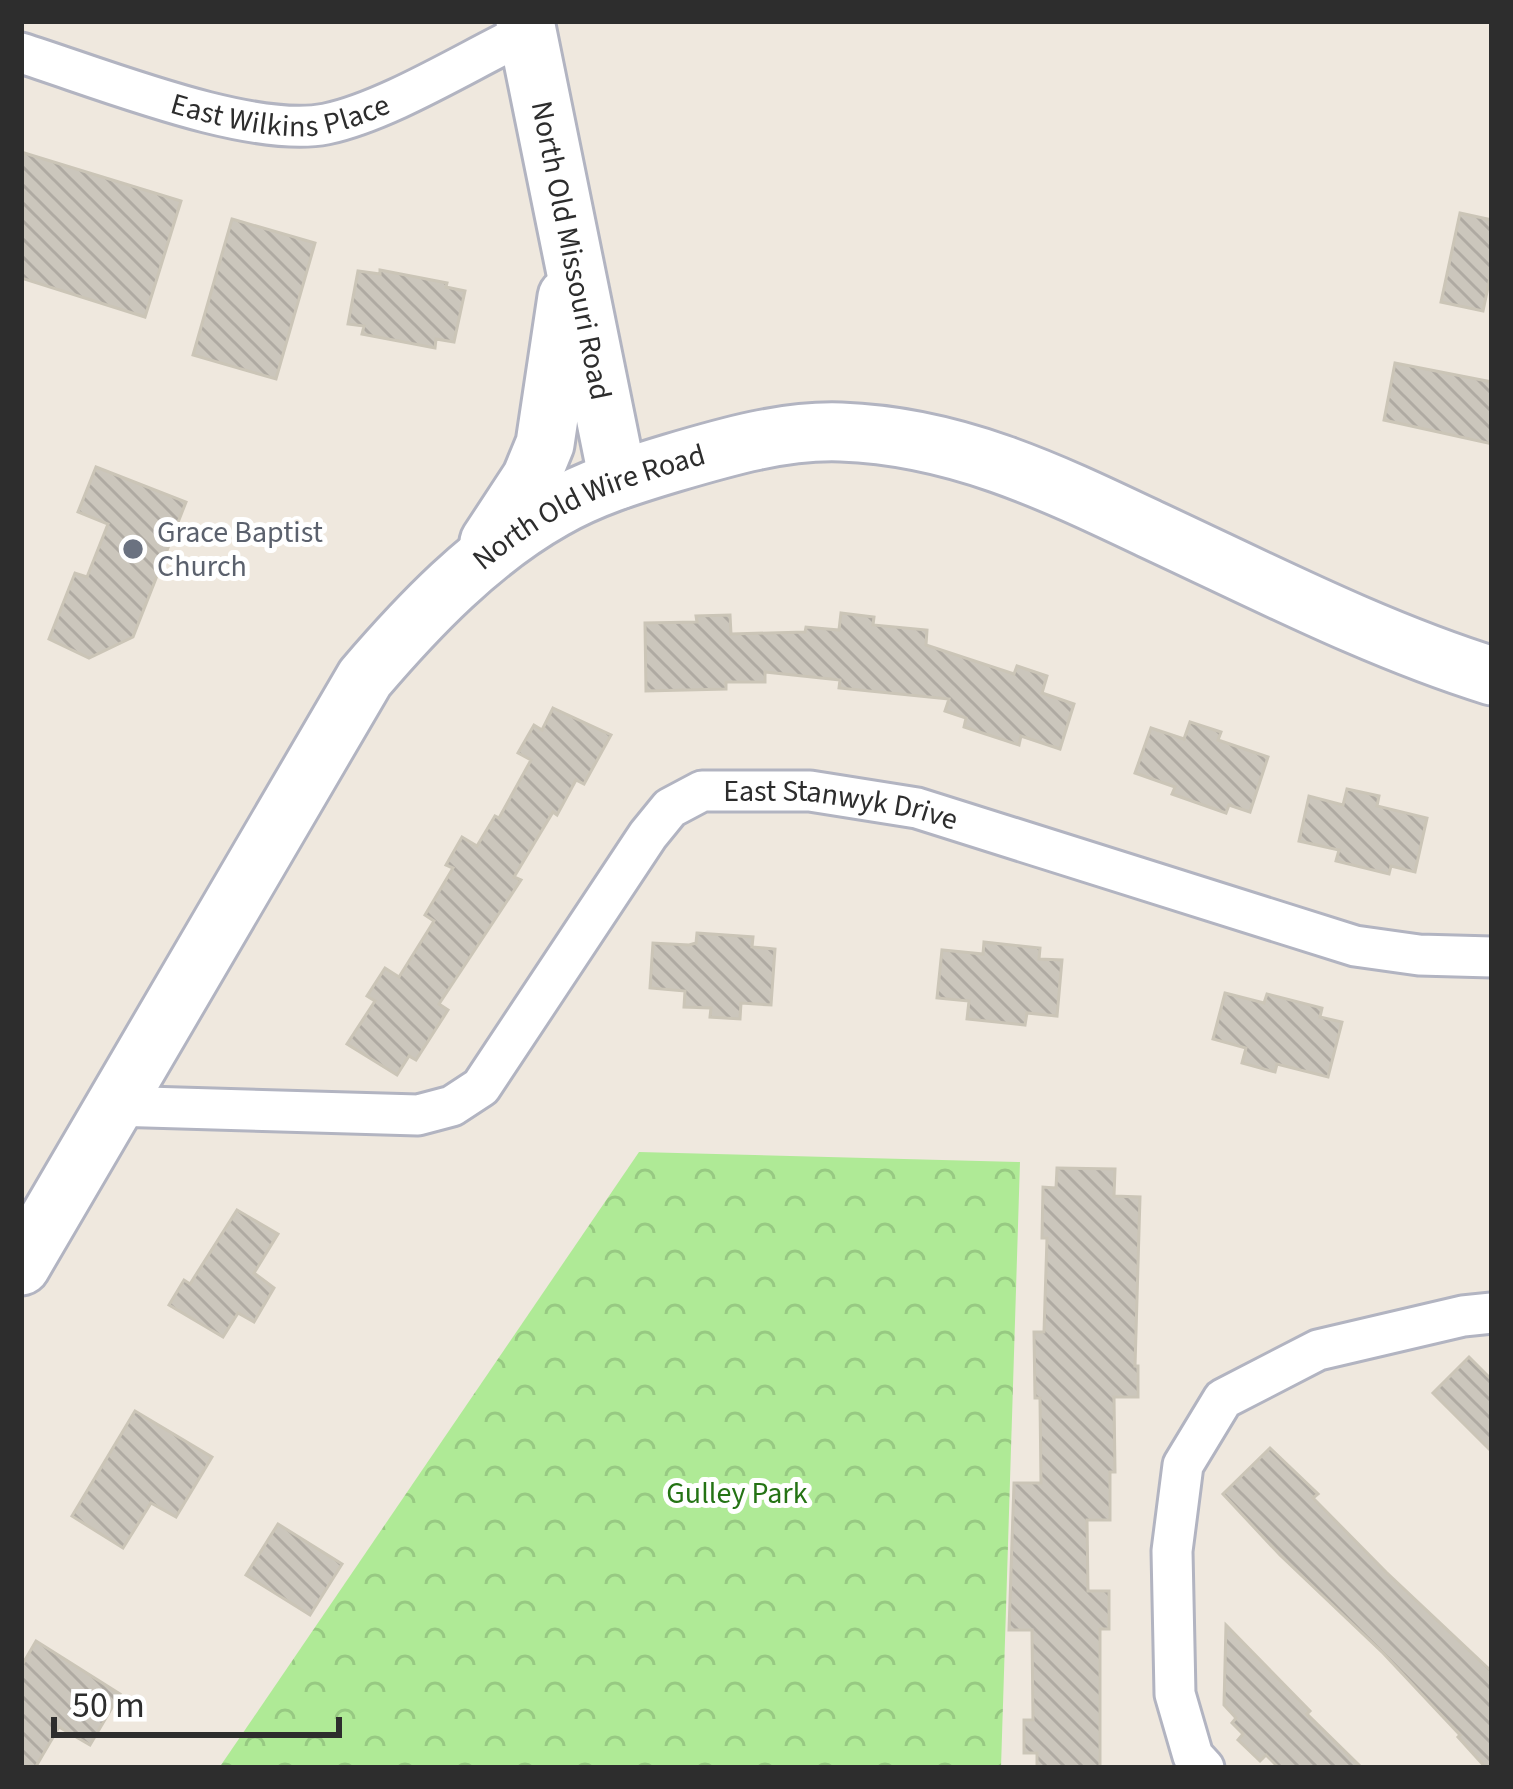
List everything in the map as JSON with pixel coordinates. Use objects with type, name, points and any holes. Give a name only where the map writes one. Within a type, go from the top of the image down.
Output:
[{"type":"street","name":"East Wilkins Place","points":[[21,53],[229,118],[273,125],[325,124],[380,105],[527,26]]},
{"type":"street","name":"North Old Missouri Road","points":[[527,26],[618,480]]},
{"type":"street","points":[[467,575],[531,478],[545,444],[573,254]]},
{"type":"street","name":"North Old Wire Road","points":[[21,1266],[365,678],[405,632],[467,575],[553,509],[618,480],[730,446],[819,433],[907,438],[969,451],[1023,469],[1452,664],[1492,676]]},
{"type":"street","name":"East Stanwyk Drive","points":[[112,1106],[418,1115],[452,1106],[481,1087],[648,835],[670,808],[702,791],[810,791],[917,808],[1355,946],[1419,956],[1492,957]]},
{"type":"street","points":[[1204,1768],[1193,1756],[1175,1694],[1172,1550],[1183,1465],[1223,1399],[1318,1350],[1492,1313]]},
{"type":"green space","name":"Gulley Park","points":[[639,1152],[1020,1162],[1001,1768],[219,1768]]},
{"type":"building","points":[[21,152],[181,201],[145,317],[21,278]]},
{"type":"building","points":[[1460,213],[1492,220],[1492,268],[1483,311],[1441,302]]},
{"type":"building","points":[[232,219],[315,243],[276,379],[193,355]]},
{"type":"building","points":[[380,270],[465,291],[454,342],[436,339],[435,348],[362,334],[364,326],[348,324],[358,271],[380,274]]},
{"type":"building","points":[[1395,363],[1492,382],[1492,444],[1384,420]]},
{"type":"building","name":"Grace Baptist Church","points":[[96,467],[186,502],[133,637],[89,658],[49,639],[75,573],[87,577],[108,524],[78,512]]},
{"type":"building","points":[[841,613],[874,617],[873,625],[927,630],[926,645],[1014,674],[1017,666],[1047,676],[1042,693],[1074,704],[1060,749],[1021,736],[1019,745],[964,727],[966,718],[945,711],[949,699],[839,688],[840,680],[765,672],[765,682],[726,682],[726,689],[646,691],[645,623],[697,622],[696,616],[730,615],[731,634],[805,632],[806,627],[839,630]]},
{"type":"building","points":[[553,708],[611,735],[584,784],[576,780],[514,877],[521,880],[439,1004],[448,1010],[416,1060],[409,1056],[397,1075],[347,1044],[375,1001],[367,996],[385,968],[399,977],[434,921],[425,915],[453,868],[446,865],[462,837],[477,846],[495,816],[499,818],[531,760],[518,753],[534,725],[542,730]]},
{"type":"building","points":[[1190,722],[1221,732],[1218,740],[1268,757],[1250,812],[1229,805],[1226,813],[1172,794],[1175,787],[1135,773],[1151,728],[1184,739]]},
{"type":"building","points":[[1347,789],[1379,796],[1377,806],[1427,818],[1415,872],[1391,866],[1389,874],[1336,861],[1339,850],[1299,841],[1309,796],[1343,805]]},
{"type":"building","points":[[697,933],[753,937],[752,947],[775,949],[771,1005],[741,1003],[740,1019],[710,1017],[711,1008],[684,1007],[685,991],[650,988],[653,943],[689,945],[696,943]]},
{"type":"building","points":[[984,942],[1040,948],[1039,959],[1062,960],[1057,1016],[1027,1013],[1025,1025],[967,1019],[969,1001],[937,998],[942,950],[983,954]]},
{"type":"building","points":[[1225,993],[1264,1003],[1267,994],[1322,1008],[1320,1017],[1342,1022],[1328,1077],[1277,1064],[1275,1072],[1242,1063],[1246,1048],[1213,1039]]},
{"type":"building","points":[[1057,1168],[1115,1169],[1114,1196],[1140,1197],[1138,1397],[1114,1397],[1110,1520],[1087,1520],[1088,1591],[1109,1591],[1109,1629],[1100,1629],[1100,1768],[1037,1768],[1037,1753],[1024,1753],[1024,1720],[1033,1720],[1032,1630],[1009,1630],[1014,1483],[1041,1483],[1034,1332],[1044,1332],[1047,1238],[1042,1238],[1043,1187],[1056,1188]]},
{"type":"building","points":[[237,1210],[278,1234],[254,1273],[274,1288],[254,1322],[238,1313],[223,1337],[169,1305],[184,1280],[190,1284]]},
{"type":"building","points":[[1469,1357],[1492,1380],[1492,1452],[1433,1393]]},
{"type":"building","points":[[135,1411],[212,1457],[176,1517],[151,1503],[123,1548],[72,1516]]},
{"type":"building","points":[[1270,1448],[1318,1494],[1313,1498],[1386,1572],[1492,1672],[1492,1768],[1486,1768],[1383,1653],[1223,1494]]},
{"type":"building","points":[[278,1524],[342,1564],[310,1615],[246,1575]]},
{"type":"building","points":[[1226,1625],[1362,1768],[1279,1768],[1266,1755],[1260,1761],[1238,1740],[1243,1734],[1224,1705]]},
{"type":"building","points":[[36,1641],[120,1694],[90,1745],[59,1727],[35,1768],[21,1768],[21,1667]]},
{"type":"place","name":"Grace Baptist Church","points":[[133,549]]}]
